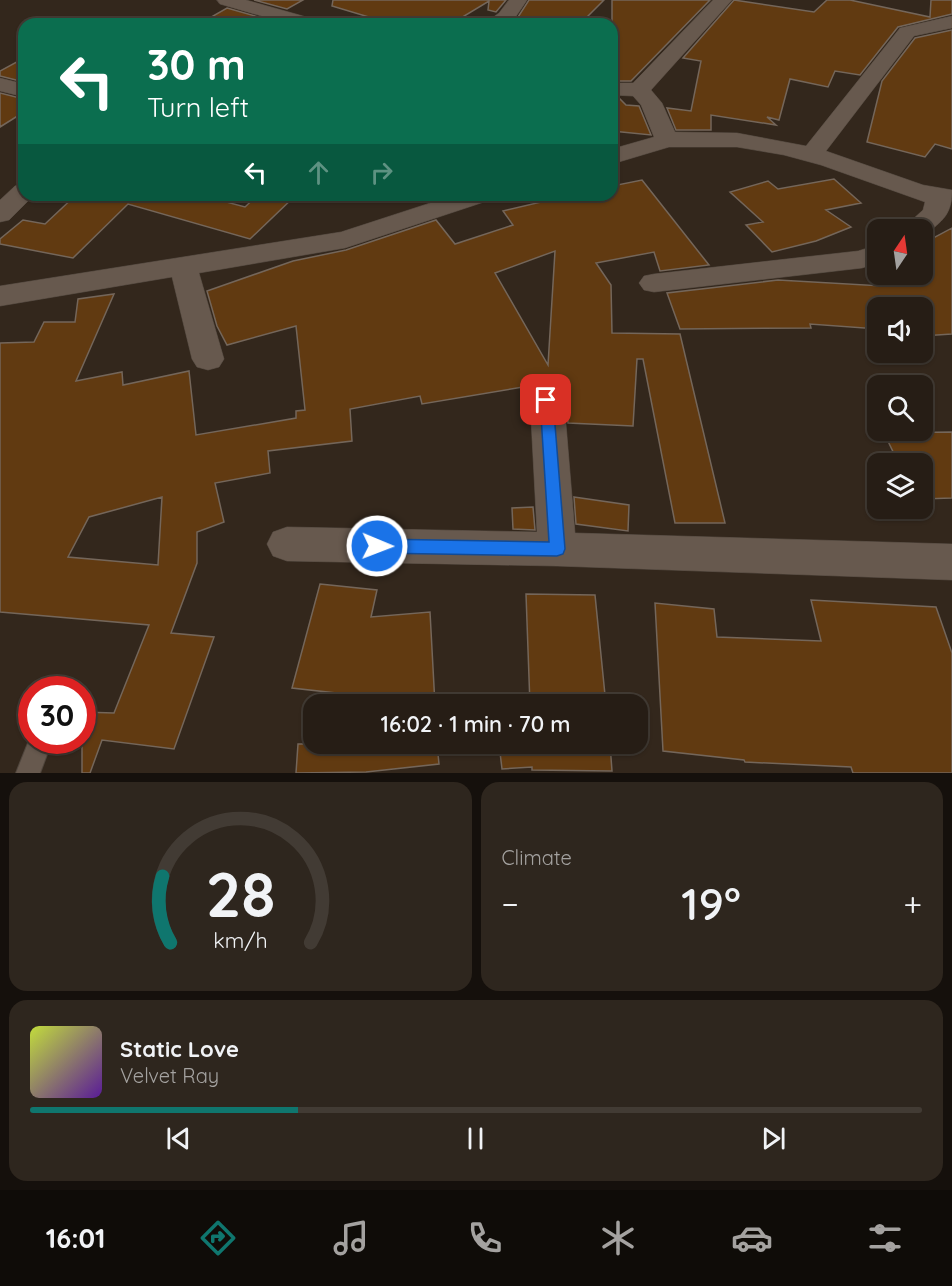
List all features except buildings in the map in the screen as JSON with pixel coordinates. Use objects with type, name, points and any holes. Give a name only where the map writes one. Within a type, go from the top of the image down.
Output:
[{"type":"street","points":[[226,0],[275,18]]},
{"type":"street","points":[[504,18],[518,0]]},
{"type":"street","points":[[639,90],[723,0]]},
{"type":"street","points":[[812,154],[907,32],[952,22]]},
{"type":"street","points":[[0,84],[18,89]]},
{"type":"street","points":[[618,89],[639,90],[651,103],[667,140]]},
{"type":"street","points":[[618,155],[667,140],[712,138],[812,154],[945,198],[935,213],[928,219]]},
{"type":"street","points":[[0,212],[18,196]]},
{"type":"street","points":[[0,296],[345,240],[460,201]]},
{"type":"street","points":[[654,283],[867,257]]},
{"type":"street","points":[[183,266],[208,359]]},
{"type":"street","points":[[546,400],[557,549]]},
{"type":"street","points":[[287,544],[557,549],[952,562]]},
{"type":"lane","points":[[27,773],[35,754]]},
{"type":"route","points":[[377,546],[557,549],[546,400]]}]
